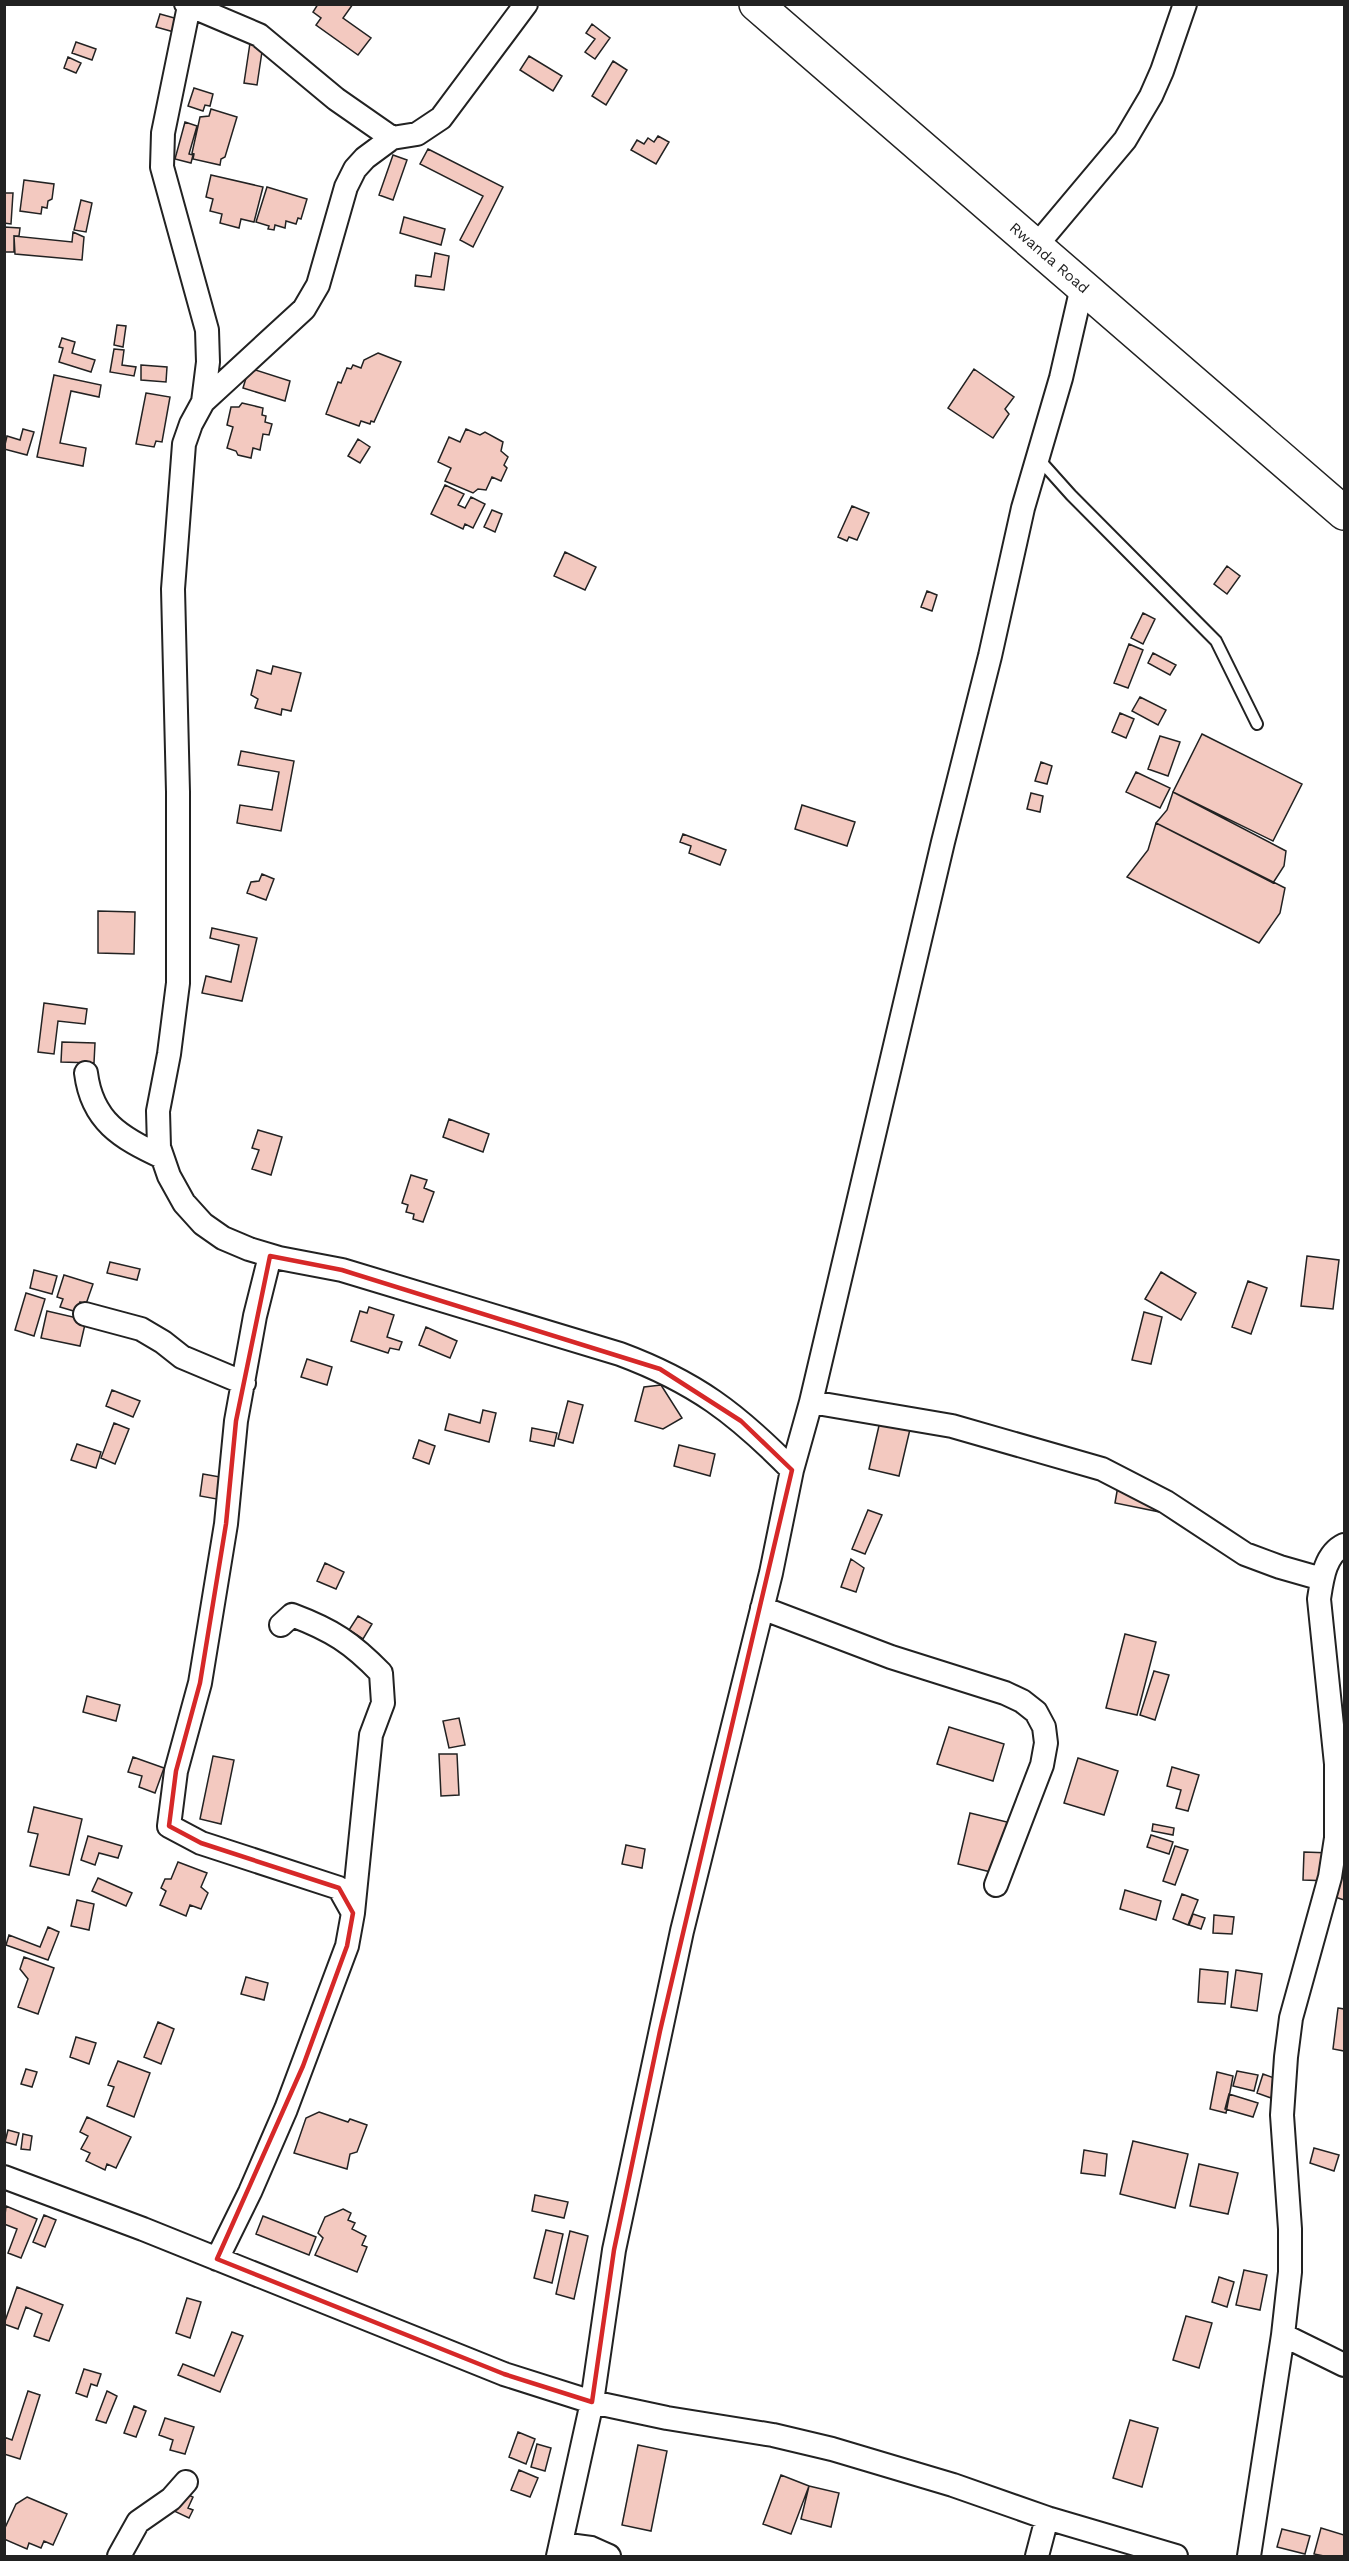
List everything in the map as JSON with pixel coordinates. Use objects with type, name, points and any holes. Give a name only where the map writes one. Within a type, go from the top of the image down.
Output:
[{"type":"highway","name":"Rwanda Road","points":[[756,4],[1344,513]]},
{"type":"street","points":[[526,4],[441,118],[417,134],[392,138],[365,158],[355,169],[346,187],[318,285],[304,309],[203,402],[191,424],[184,444],[172,589],[180,931],[178,983],[169,1054],[158,1111],[159,1147],[184,1203],[203,1224],[223,1238],[270,1256],[342,1270],[620,1354],[660,1369],[703,1393],[741,1421],[792,1470]]},
{"type":"street","points":[[1036,246],[1125,140],[1151,96],[1185,4]]},
{"type":"street","points":[[203,402],[208,362],[207,330],[162,167],[163,133],[187,5],[259,35],[336,99],[392,138]]},
{"type":"street","points":[[609,2556],[591,2548],[560,2550],[592,2402],[614,2250],[660,2031],[710,1812],[762,1608],[792,1470],[812,1402],[1037,456],[1061,378],[1082,287]]},
{"type":"street","points":[[86,1073],[89,1094],[105,1121],[129,1140],[162,1157]]},
{"type":"street","points":[[270,1256],[255,1316],[236,1420],[226,1524],[200,1683],[176,1771],[169,1826],[201,1842],[339,1888],[353,1913]]},
{"type":"street","points":[[84,1314],[141,1329],[158,1338],[182,1357],[244,1383]]},
{"type":"street","points":[[812,1402],[952,1425],[1102,1469],[1166,1502],[1245,1554],[1322,1579]]},
{"type":"street","points":[[1249,2556],[1283,2335],[1290,2272],[1290,2229],[1282,2115],[1286,2057],[1291,2019],[1329,1877],[1336,1838],[1336,1764],[1318,1599],[1322,1579],[1331,1555],[1344,1545]]},
{"type":"street","points":[[762,1608],[882,1654],[1005,1693],[1036,1712],[1044,1727],[1046,1743],[1041,1765],[996,1885]]},
{"type":"street","points":[[217,2259],[262,2166],[303,2066],[347,1946],[353,1913],[371,1735],[382,1703],[381,1673],[355,1647],[320,1625],[292,1615],[281,1625]]},
{"type":"street","points":[[4,2177],[504,2374],[592,2402],[667,2418],[773,2435],[832,2449],[953,2485],[1047,2518],[1176,2556]]},
{"type":"street","points":[[1283,2335],[1344,2365]]},
{"type":"street","points":[[119,2556],[138,2522],[171,2499],[186,2482]]},
{"type":"street","points":[[1037,2556],[1047,2518]]},
{"type":"lane","points":[[1037,456],[1071,495],[1216,641],[1257,724]]},
{"type":"highlighted area","points":[[270,1256],[342,1270],[660,1369],[741,1421],[792,1470],[660,2031],[614,2250],[592,2402],[504,2374],[217,2259],[303,2066],[347,1946],[353,1913],[339,1888],[201,1843],[169,1826],[176,1771],[200,1683],[226,1524],[236,1421]]},
{"type":"building","points":[[318,4],[353,4],[343,18],[371,38],[358,55],[316,25],[321,18],[313,12]]},
{"type":"building","points":[[160,14],[178,19],[174,32],[156,27]]},
{"type":"building","points":[[592,24],[610,38],[595,59],[585,52],[595,39],[586,33]]},
{"type":"building","points":[[76,42],[96,49],[92,60],[72,53]]},
{"type":"building","points":[[250,43],[263,45],[257,85],[244,83]]},
{"type":"building","points":[[529,56],[562,76],[553,91],[520,70]]},
{"type":"building","points":[[68,57],[81,63],[76,73],[64,68]]},
{"type":"building","points":[[613,61],[627,70],[606,105],[592,96]]},
{"type":"building","points":[[194,88],[213,94],[210,106],[205,105],[203,111],[188,106]]},
{"type":"building","points":[[211,109],[237,117],[225,157],[221,159],[220,165],[193,159],[194,154],[192,153],[200,117],[209,116]]},
{"type":"building","points":[[185,122],[197,126],[189,154],[193,155],[191,163],[175,159]]},
{"type":"building","points":[[658,136],[669,142],[656,164],[631,150],[637,140],[644,144],[648,138],[654,142]]},
{"type":"building","points":[[428,149],[503,187],[473,247],[460,240],[483,196],[420,164]]},
{"type":"building","points":[[393,155],[407,160],[393,200],[379,195]]},
{"type":"building","points":[[211,175],[263,187],[254,222],[241,219],[239,228],[220,223],[222,214],[210,211],[213,199],[206,197]]},
{"type":"building","points":[[24,180],[54,184],[52,199],[48,201],[47,208],[42,207],[41,214],[20,211]]},
{"type":"building","points":[[267,187],[307,199],[301,219],[298,218],[296,224],[286,221],[285,228],[275,225],[274,230],[256,222]]},
{"type":"building","points":[[4,193],[13,193],[11,224],[4,223]]},
{"type":"building","points":[[81,200],[92,203],[86,232],[74,230]]},
{"type":"building","points":[[404,217],[445,229],[441,245],[400,233]]},
{"type":"building","points":[[4,227],[20,228],[19,236],[14,236],[14,252],[4,252]]},
{"type":"building","points":[[73,232],[84,237],[82,260],[15,254],[14,236],[72,242]]},
{"type":"building","points":[[435,253],[449,256],[444,290],[415,286],[416,275],[431,277]]},
{"type":"building","points":[[117,325],[126,326],[123,347],[114,345]]},
{"type":"building","points":[[62,338],[75,342],[72,353],[95,360],[91,372],[59,362],[63,348],[59,347]]},
{"type":"building","points":[[114,349],[124,350],[122,365],[136,367],[134,376],[110,372]]},
{"type":"building","points":[[378,353],[401,362],[374,422],[371,421],[370,424],[361,421],[359,426],[326,414],[338,382],[341,383],[347,368],[351,369],[353,365],[361,368],[364,360]]},
{"type":"building","points":[[141,365],[167,367],[166,382],[141,380]]},
{"type":"building","points":[[249,368],[290,381],[285,401],[243,388]]},
{"type":"building","points":[[974,369],[1014,397],[1005,409],[1009,414],[993,438],[948,408]]},
{"type":"building","points":[[54,375],[101,385],[99,397],[71,391],[60,443],[86,448],[83,466],[37,457]]},
{"type":"building","points":[[146,393],[170,397],[162,442],[156,441],[154,447],[136,444]]},
{"type":"building","points":[[242,403],[263,408],[262,415],[266,416],[265,422],[272,424],[269,435],[263,434],[260,450],[253,448],[251,458],[238,455],[236,451],[227,448],[233,427],[227,425],[231,407],[239,407]]},
{"type":"building","points":[[23,429],[34,432],[27,455],[4,449],[7,436],[20,440]]},
{"type":"building","points":[[466,429],[480,435],[485,432],[503,442],[501,451],[508,457],[504,465],[507,468],[501,481],[492,477],[486,490],[478,489],[473,493],[445,481],[451,468],[438,462],[449,437],[460,442]]},
{"type":"building","points":[[358,439],[370,447],[360,463],[348,456]]},
{"type":"building","points":[[445,485],[464,494],[458,505],[465,508],[471,497],[485,504],[473,528],[465,524],[463,529],[431,514]]},
{"type":"building","points":[[852,506],[869,513],[857,540],[849,537],[847,541],[838,537]]},
{"type":"building","points":[[492,510],[502,514],[495,532],[484,527]]},
{"type":"building","points":[[565,552],[596,567],[585,590],[554,576]]},
{"type":"building","points":[[1227,566],[1240,576],[1227,594],[1214,584]]},
{"type":"building","points":[[927,591],[937,595],[932,611],[921,607]]},
{"type":"building","points":[[1143,613],[1155,619],[1143,644],[1131,638]]},
{"type":"building","points":[[1129,644],[1143,650],[1128,688],[1114,683]]},
{"type":"building","points":[[1153,653],[1176,665],[1170,675],[1148,663]]},
{"type":"building","points":[[273,666],[301,673],[291,711],[282,709],[281,715],[255,708],[258,699],[251,695],[257,670],[271,674]]},
{"type":"building","points":[[1140,697],[1166,710],[1158,725],[1132,711]]},
{"type":"building","points":[[1120,713],[1134,719],[1126,738],[1112,732]]},
{"type":"building","points":[[1202,734],[1302,784],[1273,841],[1173,792]]},
{"type":"building","points":[[1160,736],[1180,742],[1168,776],[1148,769]]},
{"type":"building","points":[[241,751],[294,761],[281,831],[237,823],[240,805],[272,810],[279,772],[238,765]]},
{"type":"building","points":[[1041,762],[1052,766],[1047,784],[1035,781]]},
{"type":"building","points":[[1136,772],[1170,788],[1160,808],[1126,792]]},
{"type":"building","points":[[1173,792],[1286,851],[1284,866],[1273,883],[1156,823],[1167,810]]},
{"type":"building","points":[[1031,793],[1043,796],[1040,812],[1027,809]]},
{"type":"building","points":[[802,805],[855,822],[847,846],[795,829]]},
{"type":"building","points":[[1156,823],[1285,888],[1280,913],[1259,943],[1127,877],[1148,850]]},
{"type":"building","points":[[683,834],[726,850],[720,865],[689,853],[691,846],[680,842]]},
{"type":"building","points":[[262,874],[274,879],[266,900],[247,893],[251,882],[259,881]]},
{"type":"building","points":[[98,911],[135,912],[134,954],[98,953]]},
{"type":"building","points":[[212,928],[257,938],[242,1001],[202,993],[206,976],[231,982],[239,945],[210,938]]},
{"type":"building","points":[[44,1003],[87,1009],[85,1024],[58,1021],[54,1054],[38,1052]]},
{"type":"building","points":[[62,1042],[95,1043],[94,1063],[61,1062]]},
{"type":"building","points":[[449,1119],[489,1134],[483,1152],[443,1137]]},
{"type":"building","points":[[258,1130],[282,1137],[271,1175],[252,1169],[259,1150],[252,1148]]},
{"type":"building","points":[[411,1175],[427,1180],[424,1188],[434,1192],[423,1222],[413,1219],[414,1214],[406,1212],[408,1205],[402,1203]]},
{"type":"building","points":[[1307,1256],[1339,1260],[1333,1309],[1301,1306]]},
{"type":"building","points":[[110,1262],[140,1269],[137,1280],[107,1273]]},
{"type":"building","points":[[34,1270],[57,1276],[52,1294],[30,1288]]},
{"type":"building","points":[[1161,1272],[1196,1293],[1181,1320],[1145,1299]]},
{"type":"building","points":[[64,1275],[93,1284],[86,1304],[80,1302],[77,1312],[60,1307],[63,1299],[57,1297]]},
{"type":"building","points":[[1248,1281],[1267,1288],[1251,1334],[1232,1327]]},
{"type":"building","points":[[26,1293],[45,1299],[34,1336],[15,1330]]},
{"type":"building","points":[[369,1307],[394,1315],[387,1337],[402,1342],[399,1350],[390,1348],[388,1353],[351,1341],[360,1311],[367,1313]]},
{"type":"building","points":[[47,1311],[86,1320],[80,1346],[41,1338]]},
{"type":"building","points":[[1144,1312],[1162,1317],[1151,1364],[1132,1360]]},
{"type":"building","points":[[426,1327],[457,1341],[450,1358],[419,1345]]},
{"type":"building","points":[[307,1359],[332,1367],[327,1385],[301,1377]]},
{"type":"building","points":[[661,1385],[682,1418],[663,1429],[635,1421],[644,1387]]},
{"type":"building","points":[[112,1390],[140,1401],[133,1417],[106,1406]]},
{"type":"building","points":[[568,1401],[583,1405],[573,1443],[558,1439]]},
{"type":"building","points":[[483,1410],[496,1413],[489,1442],[445,1430],[449,1414],[480,1423]]},
{"type":"building","points":[[881,1417],[911,1425],[899,1476],[869,1469]]},
{"type":"building","points":[[114,1423],[129,1429],[115,1464],[101,1458]]},
{"type":"building","points":[[532,1428],[557,1433],[554,1446],[530,1441]]},
{"type":"building","points":[[419,1440],[435,1446],[429,1464],[413,1458]]},
{"type":"building","points":[[77,1444],[101,1452],[96,1468],[71,1460]]},
{"type":"building","points":[[679,1445],[715,1454],[710,1476],[674,1466]]},
{"type":"building","points":[[203,1474],[226,1478],[222,1500],[200,1496]]},
{"type":"building","points":[[1119,1480],[1165,1490],[1160,1512],[1115,1503]]},
{"type":"building","points":[[868,1510],[882,1515],[865,1554],[852,1549]]},
{"type":"building","points":[[851,1559],[864,1568],[856,1592],[841,1587]]},
{"type":"building","points":[[325,1563],[344,1572],[336,1589],[317,1581]]},
{"type":"building","points":[[358,1616],[372,1624],[363,1639],[349,1630]]},
{"type":"building","points":[[1125,1634],[1156,1642],[1137,1715],[1106,1708]]},
{"type":"building","points":[[1154,1671],[1169,1675],[1155,1720],[1140,1715]]},
{"type":"building","points":[[87,1696],[120,1705],[116,1721],[83,1712]]},
{"type":"building","points":[[459,1718],[465,1745],[449,1748],[443,1721]]},
{"type":"building","points":[[949,1727],[1004,1744],[993,1781],[937,1764]]},
{"type":"building","points":[[439,1754],[457,1754],[459,1795],[441,1796]]},
{"type":"building","points":[[213,1756],[234,1760],[221,1824],[200,1819]]},
{"type":"building","points":[[133,1757],[164,1768],[155,1793],[139,1787],[142,1776],[128,1772]]},
{"type":"building","points":[[1078,1758],[1118,1771],[1104,1815],[1064,1803]]},
{"type":"building","points":[[1172,1767],[1199,1775],[1188,1811],[1176,1808],[1181,1790],[1167,1786]]},
{"type":"building","points":[[34,1807],[82,1819],[69,1875],[30,1866],[38,1834],[28,1832]]},
{"type":"building","points":[[970,1813],[1007,1822],[995,1873],[958,1864]]},
{"type":"building","points":[[1153,1824],[1174,1828],[1173,1835],[1152,1831]]},
{"type":"building","points":[[1151,1835],[1173,1842],[1169,1854],[1147,1847]]},
{"type":"building","points":[[88,1836],[122,1846],[118,1858],[99,1853],[95,1865],[81,1860]]},
{"type":"building","points":[[626,1845],[645,1849],[642,1868],[622,1864]]},
{"type":"building","points":[[1175,1846],[1188,1850],[1175,1885],[1163,1881]]},
{"type":"building","points":[[1304,1852],[1331,1853],[1331,1881],[1303,1880]]},
{"type":"building","points":[[178,1862],[207,1873],[201,1887],[208,1893],[201,1909],[190,1905],[186,1916],[160,1905],[166,1891],[161,1888],[165,1879],[171,1879]]},
{"type":"building","points":[[1341,1876],[1344,1877],[1344,1900],[1335,1897]]},
{"type":"building","points":[[98,1878],[132,1893],[126,1906],[92,1891]]},
{"type":"building","points":[[1125,1890],[1161,1901],[1156,1920],[1120,1909]]},
{"type":"building","points":[[1182,1894],[1198,1900],[1188,1925],[1173,1919]]},
{"type":"building","points":[[77,1900],[94,1904],[89,1930],[71,1926]]},
{"type":"building","points":[[1193,1914],[1205,1918],[1201,1929],[1189,1925]]},
{"type":"building","points":[[1214,1915],[1234,1917],[1232,1934],[1213,1933]]},
{"type":"building","points":[[48,1927],[59,1932],[48,1960],[6,1945],[9,1935],[40,1947]]},
{"type":"building","points":[[24,1957],[54,1968],[38,2014],[18,2007],[28,1979],[20,1969]]},
{"type":"building","points":[[1200,1969],[1228,1972],[1225,2004],[1198,2002]]},
{"type":"building","points":[[1236,1970],[1262,1974],[1257,2011],[1231,2007]]},
{"type":"building","points":[[246,1977],[268,1983],[264,2000],[241,1994]]},
{"type":"building","points":[[1338,2008],[1344,2009],[1344,2051],[1333,2049]]},
{"type":"building","points":[[158,2022],[174,2029],[161,2064],[144,2057]]},
{"type":"building","points":[[76,2037],[96,2043],[89,2064],[70,2057]]},
{"type":"building","points":[[118,2061],[150,2073],[134,2117],[107,2106],[114,2087],[108,2085]]},
{"type":"building","points":[[26,2069],[37,2072],[32,2087],[21,2084]]},
{"type":"building","points":[[1237,2071],[1258,2075],[1254,2091],[1233,2086]]},
{"type":"building","points":[[1217,2072],[1233,2076],[1226,2113],[1210,2109]]},
{"type":"building","points":[[1263,2074],[1277,2079],[1271,2098],[1257,2093]]},
{"type":"building","points":[[1229,2094],[1258,2103],[1253,2117],[1225,2109]]},
{"type":"building","points":[[319,2112],[348,2122],[350,2119],[367,2125],[357,2152],[350,2154],[347,2169],[294,2153],[306,2118]]},
{"type":"building","points":[[87,2117],[131,2137],[116,2168],[107,2164],[105,2170],[86,2161],[90,2153],[81,2149],[88,2136],[80,2132]]},
{"type":"building","points":[[8,2130],[19,2133],[16,2145],[5,2142]]},
{"type":"building","points":[[23,2134],[32,2136],[30,2150],[21,2149]]},
{"type":"building","points":[[1133,2141],[1188,2154],[1175,2208],[1120,2194]]},
{"type":"building","points":[[1314,2148],[1339,2155],[1334,2171],[1310,2163]]},
{"type":"building","points":[[1084,2150],[1107,2154],[1105,2176],[1081,2173]]},
{"type":"building","points":[[1199,2164],[1238,2173],[1228,2214],[1190,2206]]},
{"type":"building","points":[[535,2195],[568,2202],[564,2218],[532,2211]]},
{"type":"building","points":[[6,2206],[37,2219],[21,2258],[8,2253],[17,2229],[4,2224]]},
{"type":"building","points":[[343,2209],[351,2213],[348,2220],[355,2223],[352,2229],[366,2236],[362,2245],[367,2247],[357,2272],[315,2255],[323,2238],[318,2233],[325,2217]]},
{"type":"building","points":[[44,2215],[56,2220],[45,2247],[33,2242]]},
{"type":"building","points":[[263,2216],[316,2237],[309,2255],[256,2234]]},
{"type":"building","points":[[546,2230],[563,2234],[552,2283],[534,2278]]},
{"type":"building","points":[[570,2231],[588,2236],[574,2299],[556,2294]]},
{"type":"building","points":[[1244,2270],[1267,2275],[1260,2310],[1236,2305]]},
{"type":"building","points":[[1219,2277],[1234,2282],[1227,2307],[1212,2302]]},
{"type":"building","points":[[17,2287],[63,2305],[49,2341],[34,2336],[42,2314],[26,2307],[18,2329],[4,2324]]},
{"type":"building","points":[[187,2298],[201,2302],[190,2338],[176,2333]]},
{"type":"building","points":[[1186,2316],[1212,2323],[1199,2368],[1173,2360]]},
{"type":"building","points":[[232,2332],[243,2336],[220,2392],[178,2375],[183,2364],[214,2376]]},
{"type":"building","points":[[84,2369],[101,2374],[97,2386],[91,2384],[87,2397],[76,2393]]},
{"type":"building","points":[[28,2391],[40,2395],[20,2459],[4,2454],[4,2437],[12,2440]]},
{"type":"building","points":[[107,2391],[117,2396],[106,2423],[96,2420]]},
{"type":"building","points":[[134,2406],[146,2411],[136,2437],[124,2433]]},
{"type":"building","points":[[165,2418],[194,2427],[185,2454],[170,2450],[173,2440],[159,2435]]},
{"type":"building","points":[[1130,2420],[1158,2428],[1142,2487],[1113,2478]]},
{"type":"building","points":[[518,2432],[535,2439],[526,2464],[509,2457]]},
{"type":"building","points":[[537,2444],[551,2448],[545,2471],[531,2467]]},
{"type":"building","points":[[638,2445],[667,2451],[651,2531],[622,2525]]},
{"type":"building","points":[[519,2470],[538,2478],[530,2497],[511,2490]]},
{"type":"building","points":[[781,2475],[809,2486],[791,2534],[763,2524]]},
{"type":"building","points":[[809,2486],[839,2493],[831,2527],[801,2519]]},
{"type":"building","points":[[182,2492],[193,2497],[188,2508],[193,2510],[189,2518],[174,2511]]},
{"type":"building","points":[[27,2497],[67,2514],[53,2545],[44,2541],[41,2548],[29,2543],[27,2549],[4,2539],[4,2530],[16,2504]]},
{"type":"building","points":[[1321,2528],[1344,2535],[1344,2556],[1314,2554]]},
{"type":"building","points":[[1282,2529],[1310,2536],[1305,2554],[1277,2547]]}]
